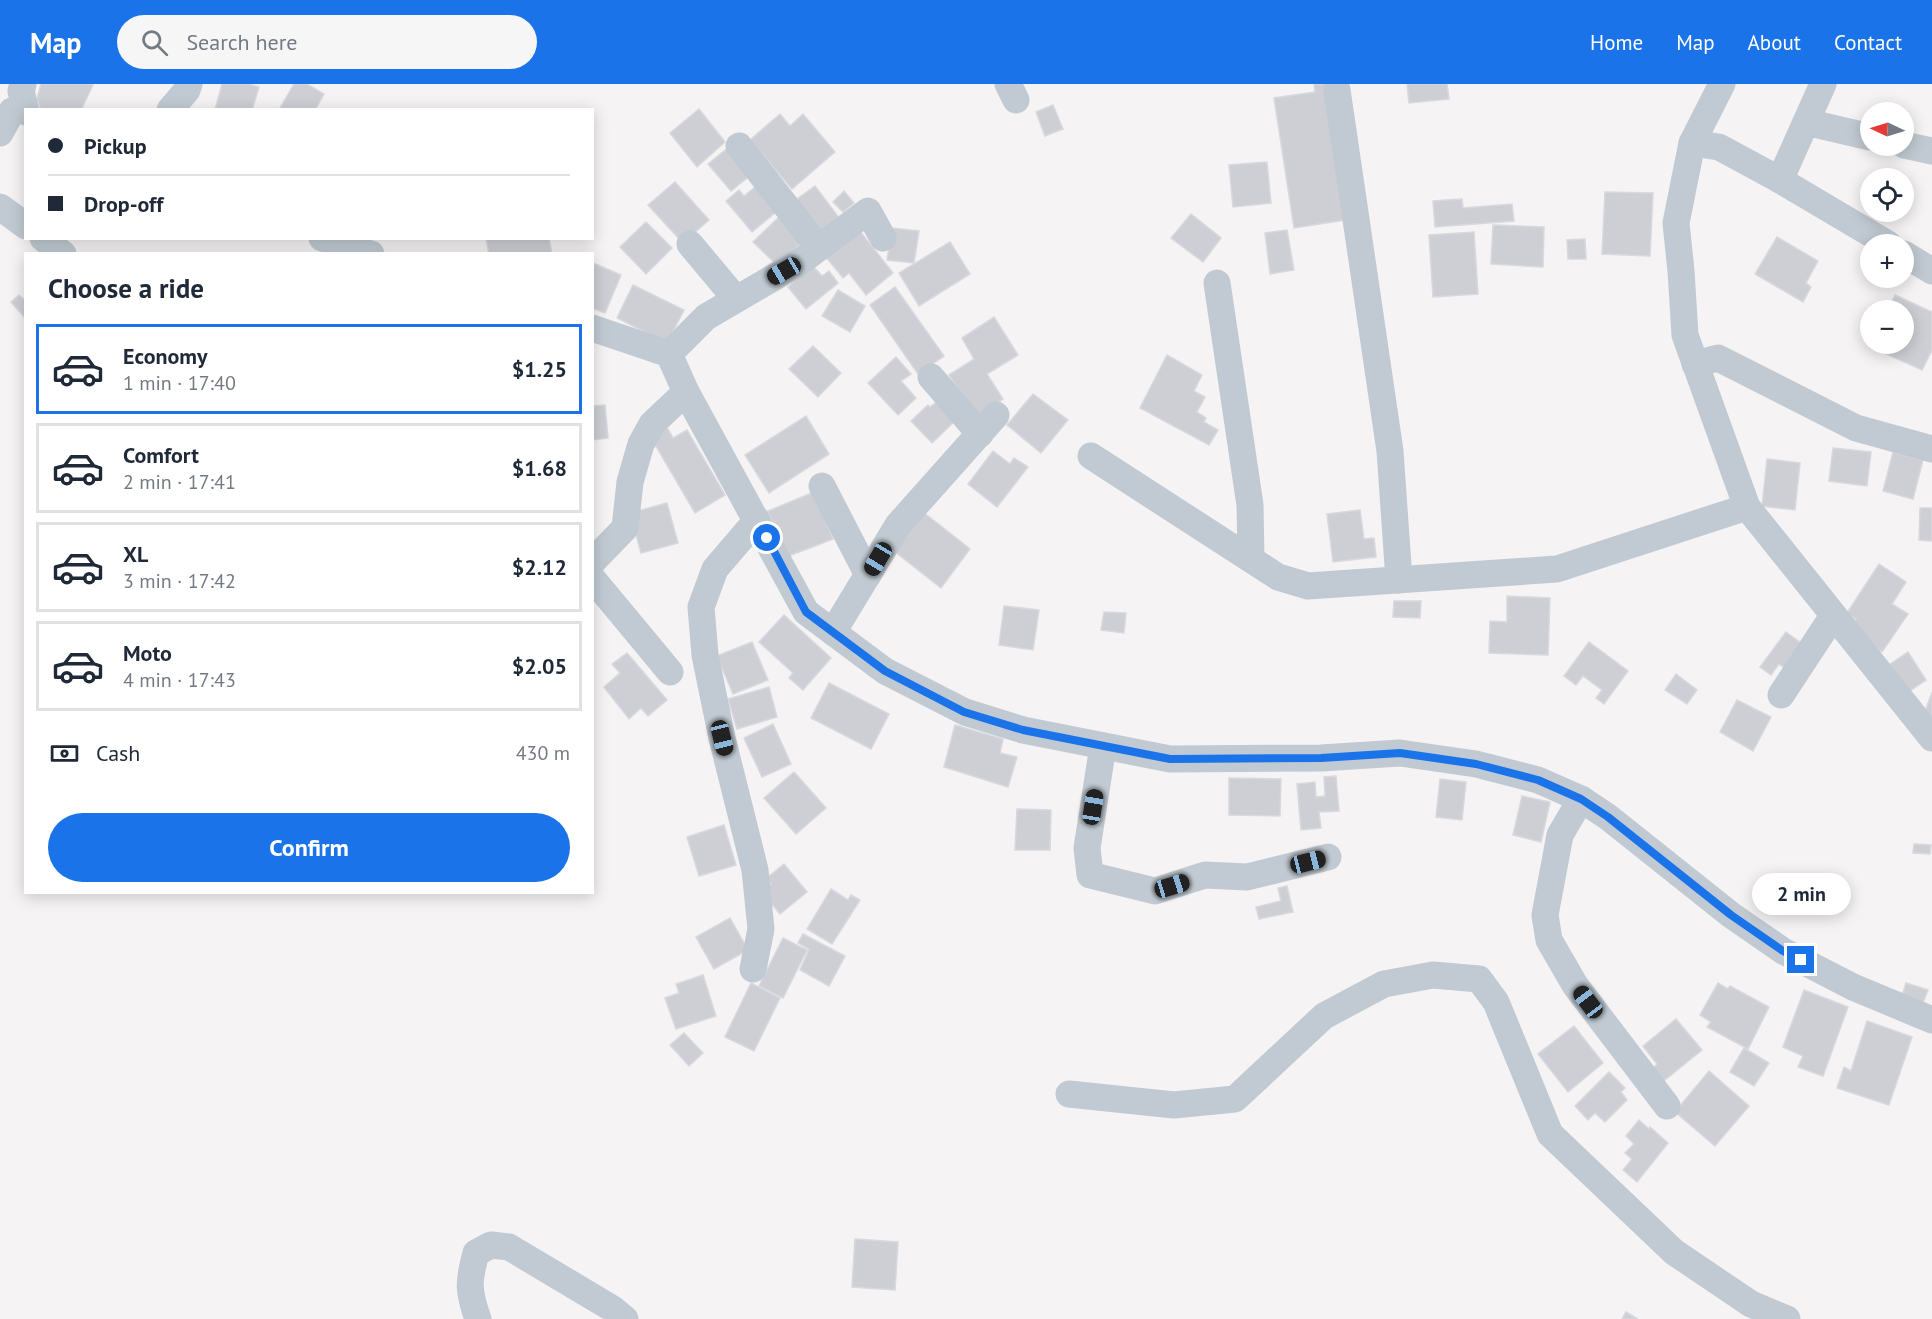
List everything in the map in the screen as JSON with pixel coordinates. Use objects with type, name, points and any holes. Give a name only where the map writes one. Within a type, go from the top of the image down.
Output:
[{"type":"street","points":[[172,108],[187,90],[189,84]]},
{"type":"street","points":[[1722,84],[1692,143],[1676,223],[1685,335],[1747,507],[1932,738]]},
{"type":"street","points":[[1780,180],[1822,84]]},
{"type":"street","points":[[1337,90],[1390,451],[1399,580]]},
{"type":"street","points":[[0,133],[12,111],[24,102]]},
{"type":"street","points":[[1806,122],[1860,135]]},
{"type":"street","points":[[1692,143],[1719,147],[1871,234]]},
{"type":"street","points":[[739,146],[819,248]]},
{"type":"street","points":[[1914,147],[1932,151]]},
{"type":"street","points":[[0,207],[24,225]]},
{"type":"street","points":[[669,354],[706,317],[800,262],[868,211],[883,238]]},
{"type":"street","points":[[46,240],[60,252]]},
{"type":"street","points":[[328,240],[365,252]]},
{"type":"street","points":[[690,244],[736,299]]},
{"type":"street","points":[[1914,260],[1932,271]]},
{"type":"street","points":[[1216,283],[1250,506],[1251,559]]},
{"type":"street","points":[[594,329],[669,354],[686,392],[806,612],[885,671],[964,712],[1023,730],[1170,759],[1321,758],[1400,753],[1476,764],[1538,780],[1581,799],[1608,817],[1731,915],[1783,951],[1853,987],[1932,1020]]},
{"type":"street","points":[[1695,364],[1718,358],[1856,428],[1932,449]]},
{"type":"street","points":[[833,632],[898,525],[988,424],[932,377]]},
{"type":"street","points":[[594,560],[625,528],[630,482],[641,444],[652,424],[686,392]]},
{"type":"street","points":[[1091,456],[1278,577],[1308,586],[1557,569],[1747,507]]},
{"type":"street","points":[[822,486],[868,575]]},
{"type":"street","points":[[753,969],[761,929],[755,870],[722,738],[705,655],[701,608],[715,569],[757,520]]},
{"type":"street","points":[[594,580],[670,672]]},
{"type":"street","points":[[1781,695],[1833,615]]},
{"type":"street","points":[[1103,746],[1087,848],[1090,875],[1155,891],[1205,875],[1247,877],[1328,857]]},
{"type":"street","points":[[1581,799],[1560,835],[1545,915],[1549,940],[1575,985],[1667,1106]]},
{"type":"street","points":[[1069,1094],[1174,1105],[1235,1099],[1324,1016],[1384,984],[1432,975],[1479,979],[1496,1002],[1550,1134],[1674,1252],[1751,1304],[1787,1319]]},
{"type":"street","points":[[478,1319],[472,1301],[469,1277],[476,1253],[491,1245],[509,1247],[614,1309],[626,1319]]},
{"type":"building","points":[[41,84],[93,85],[82,108],[40,108],[37,99]]},
{"type":"building","points":[[222,84],[248,84],[259,87],[253,108],[216,108]]},
{"type":"building","points":[[294,84],[307,84],[324,94],[316,108],[280,108]]},
{"type":"building","points":[[1314,84],[1325,84],[1345,220],[1294,228],[1274,98],[1315,92]]},
{"type":"building","points":[[1407,84],[1447,84],[1449,99],[1409,103]]},
{"type":"building","points":[[1053,105],[1063,129],[1045,136],[1036,112]]},
{"type":"building","points":[[699,109],[725,142],[697,167],[670,133]]},
{"type":"building","points":[[780,114],[790,126],[803,114],[835,152],[792,189],[750,140]]},
{"type":"building","points":[[729,147],[752,174],[731,191],[708,164]]},
{"type":"building","points":[[1267,162],[1271,203],[1233,207],[1229,165]]},
{"type":"building","points":[[675,182],[709,220],[683,243],[648,205]]},
{"type":"building","points":[[760,183],[781,208],[752,232],[726,201],[739,190],[744,196]]},
{"type":"building","points":[[815,186],[840,219],[816,238],[789,205]]},
{"type":"building","points":[[844,191],[854,203],[843,212],[833,202]]},
{"type":"building","points":[[1605,192],[1653,193],[1650,256],[1602,254]]},
{"type":"building","points":[[1462,199],[1463,208],[1512,204],[1514,221],[1435,227],[1433,201]]},
{"type":"building","points":[[1191,214],[1221,238],[1203,262],[1171,238]]},
{"type":"building","points":[[780,216],[804,240],[778,266],[753,242]]},
{"type":"building","points":[[646,222],[672,248],[646,274],[620,247]]},
{"type":"building","points":[[1493,225],[1544,227],[1543,267],[1491,264]]},
{"type":"building","points":[[892,228],[919,231],[914,263],[887,260]]},
{"type":"building","points":[[859,230],[893,273],[866,295],[849,273],[843,278],[826,257]]},
{"type":"building","points":[[1287,230],[1294,270],[1270,274],[1265,233]]},
{"type":"building","points":[[1474,232],[1478,294],[1433,297],[1429,235]]},
{"type":"building","points":[[1777,237],[1818,261],[1806,283],[1811,287],[1803,302],[1755,274]]},
{"type":"building","points":[[1585,239],[1586,259],[1568,259],[1567,240]]},
{"type":"building","points":[[486,240],[549,240],[552,252],[489,252]]},
{"type":"building","points":[[950,242],[970,274],[919,306],[899,273]]},
{"type":"building","points":[[594,263],[621,275],[605,313],[594,309]]},
{"type":"building","points":[[813,266],[822,276],[829,271],[838,283],[806,309],[788,287]]},
{"type":"building","points":[[633,285],[684,310],[667,343],[617,318]]},
{"type":"building","points":[[895,287],[944,356],[918,374],[870,305]]},
{"type":"building","points":[[838,290],[865,306],[850,332],[822,316]]},
{"type":"building","points":[[19,295],[24,298],[24,317],[11,302]]},
{"type":"building","points":[[1895,295],[1906,300],[1893,300]]},
{"type":"building","points":[[1914,304],[1932,312],[1932,350],[1922,370],[1887,354],[1914,354]]},
{"type":"building","points":[[994,317],[1018,355],[987,374],[1003,399],[976,418],[949,375],[974,359],[962,338]]},
{"type":"building","points":[[813,346],[841,373],[818,397],[789,369]]},
{"type":"building","points":[[1167,355],[1202,375],[1194,391],[1205,397],[1197,412],[1206,418],[1204,422],[1218,430],[1209,445],[1140,408]]},
{"type":"building","points":[[896,357],[911,374],[901,381],[916,398],[898,415],[868,383]]},
{"type":"building","points":[[1033,394],[1068,420],[1041,453],[1007,425]]},
{"type":"building","points":[[939,400],[957,419],[932,443],[911,421],[928,405],[930,407]]},
{"type":"building","points":[[605,405],[608,438],[594,440],[594,406]]},
{"type":"building","points":[[806,416],[829,454],[769,493],[745,455]]},
{"type":"building","points":[[666,426],[673,438],[687,430],[725,495],[695,513],[650,436]]},
{"type":"building","points":[[1833,448],[1871,452],[1867,486],[1829,481]]},
{"type":"building","points":[[993,451],[1010,464],[1014,458],[1028,467],[997,507],[968,484]]},
{"type":"building","points":[[1893,452],[1923,460],[1913,499],[1883,491]]},
{"type":"building","points":[[1767,459],[1800,463],[1795,510],[1762,506]]},
{"type":"building","points":[[814,492],[833,539],[786,557],[768,511]]},
{"type":"building","points":[[667,503],[678,543],[641,553],[630,513]]},
{"type":"building","points":[[1920,508],[1932,508],[1932,541],[1919,540]]},
{"type":"building","points":[[1360,510],[1364,539],[1374,538],[1376,557],[1333,562],[1327,514]]},
{"type":"building","points":[[923,512],[970,549],[941,588],[894,551]]},
{"type":"building","points":[[1879,564],[1906,582],[1892,604],[1908,614],[1882,652],[1848,630],[1856,619],[1847,613]]},
{"type":"building","points":[[1507,596],[1550,598],[1548,655],[1489,653],[1490,621],[1507,622]]},
{"type":"building","points":[[1394,601],[1421,601],[1420,618],[1393,617]]},
{"type":"building","points":[[1004,606],[1039,610],[1033,650],[999,645]]},
{"type":"building","points":[[1104,612],[1126,613],[1124,633],[1101,630]]},
{"type":"building","points":[[784,615],[831,658],[803,690],[789,678],[793,673],[759,642]]},
{"type":"building","points":[[1786,632],[1805,646],[1787,670],[1779,664],[1771,675],[1760,667]]},
{"type":"building","points":[[752,642],[768,680],[733,694],[717,656]]},
{"type":"building","points":[[1589,642],[1628,671],[1604,704],[1596,698],[1602,690],[1583,676],[1576,685],[1564,676]]},
{"type":"building","points":[[1908,652],[1926,680],[1904,695],[1886,667]]},
{"type":"building","points":[[627,653],[667,700],[648,716],[641,708],[629,719],[604,687],[620,673],[612,664]]},
{"type":"building","points":[[1676,674],[1697,690],[1687,704],[1665,690]]},
{"type":"building","points":[[829,683],[889,714],[871,749],[811,718]]},
{"type":"building","points":[[769,687],[777,717],[737,729],[728,699]]},
{"type":"building","points":[[1932,692],[1932,720],[1923,717]]},
{"type":"building","points":[[1737,700],[1771,717],[1753,751],[1720,732]]},
{"type":"building","points":[[773,724],[791,764],[762,777],[744,738]]},
{"type":"building","points":[[955,725],[1003,739],[1000,753],[1017,757],[1008,787],[944,767]]},
{"type":"building","points":[[794,772],[826,808],[796,834],[764,798]]},
{"type":"building","points":[[1336,776],[1339,811],[1319,812],[1321,828],[1301,830],[1297,784],[1315,782],[1316,797],[1325,796],[1324,777]]},
{"type":"building","points":[[1229,778],[1281,779],[1280,816],[1229,815]]},
{"type":"building","points":[[1440,779],[1466,782],[1462,820],[1436,817]]},
{"type":"building","points":[[1522,796],[1550,802],[1541,842],[1513,835]]},
{"type":"building","points":[[1017,809],[1051,810],[1050,850],[1015,850]]},
{"type":"building","points":[[724,825],[736,865],[699,876],[687,837]]},
{"type":"building","points":[[1914,844],[1931,845],[1930,854],[1913,853]]},
{"type":"building","points":[[784,864],[807,892],[780,914],[762,892],[771,884],[767,878]]},
{"type":"building","points":[[1287,886],[1293,912],[1259,919],[1256,907],[1281,901],[1278,888]]},
{"type":"building","points":[[831,889],[848,900],[851,895],[860,900],[832,944],[807,929]]},
{"type":"building","points":[[730,918],[748,950],[714,969],[696,937]]},
{"type":"building","points":[[803,934],[845,956],[829,986],[800,970],[809,949],[798,943]]},
{"type":"building","points":[[783,938],[807,950],[783,998],[759,986]]},
{"type":"building","points":[[703,975],[716,1016],[676,1029],[665,998],[679,993],[676,984]]},
{"type":"building","points":[[751,983],[780,998],[754,1051],[725,1037]]},
{"type":"building","points":[[1718,983],[1728,989],[1730,986],[1769,1007],[1748,1049],[1707,1027],[1711,1022],[1700,1015]]},
{"type":"building","points":[[1906,983],[1928,990],[1923,1003],[1902,996]]},
{"type":"building","points":[[1804,990],[1848,1007],[1823,1076],[1798,1067],[1803,1056],[1783,1047]]},
{"type":"building","points":[[1676,1019],[1702,1050],[1660,1084],[1650,1071],[1657,1064],[1643,1046]]},
{"type":"building","points":[[1867,1021],[1912,1037],[1889,1105],[1837,1088],[1844,1067],[1851,1071]]},
{"type":"building","points":[[1574,1026],[1603,1063],[1568,1092],[1538,1054]]},
{"type":"building","points":[[684,1033],[703,1053],[689,1066],[670,1045]]},
{"type":"building","points":[[1744,1048],[1769,1063],[1754,1086],[1730,1072]]},
{"type":"building","points":[[1709,1071],[1749,1106],[1715,1146],[1675,1112]]},
{"type":"building","points":[[1609,1072],[1625,1088],[1621,1092],[1627,1100],[1605,1122],[1595,1113],[1588,1120],[1575,1106]]},
{"type":"building","points":[[1639,1120],[1668,1143],[1637,1182],[1623,1170],[1632,1159],[1625,1153],[1634,1144],[1626,1136]]},
{"type":"building","points":[[855,1239],[898,1242],[895,1290],[852,1287]]},
{"type":"building","points":[[1626,1312],[1638,1319],[1622,1319]]},
{"type":"route","points":[[767,538],[806,612],[885,671],[964,712],[1023,730],[1170,759],[1321,758],[1400,753],[1476,764],[1538,780],[1581,799],[1608,817],[1731,915],[1783,951],[1801,960]]}]
